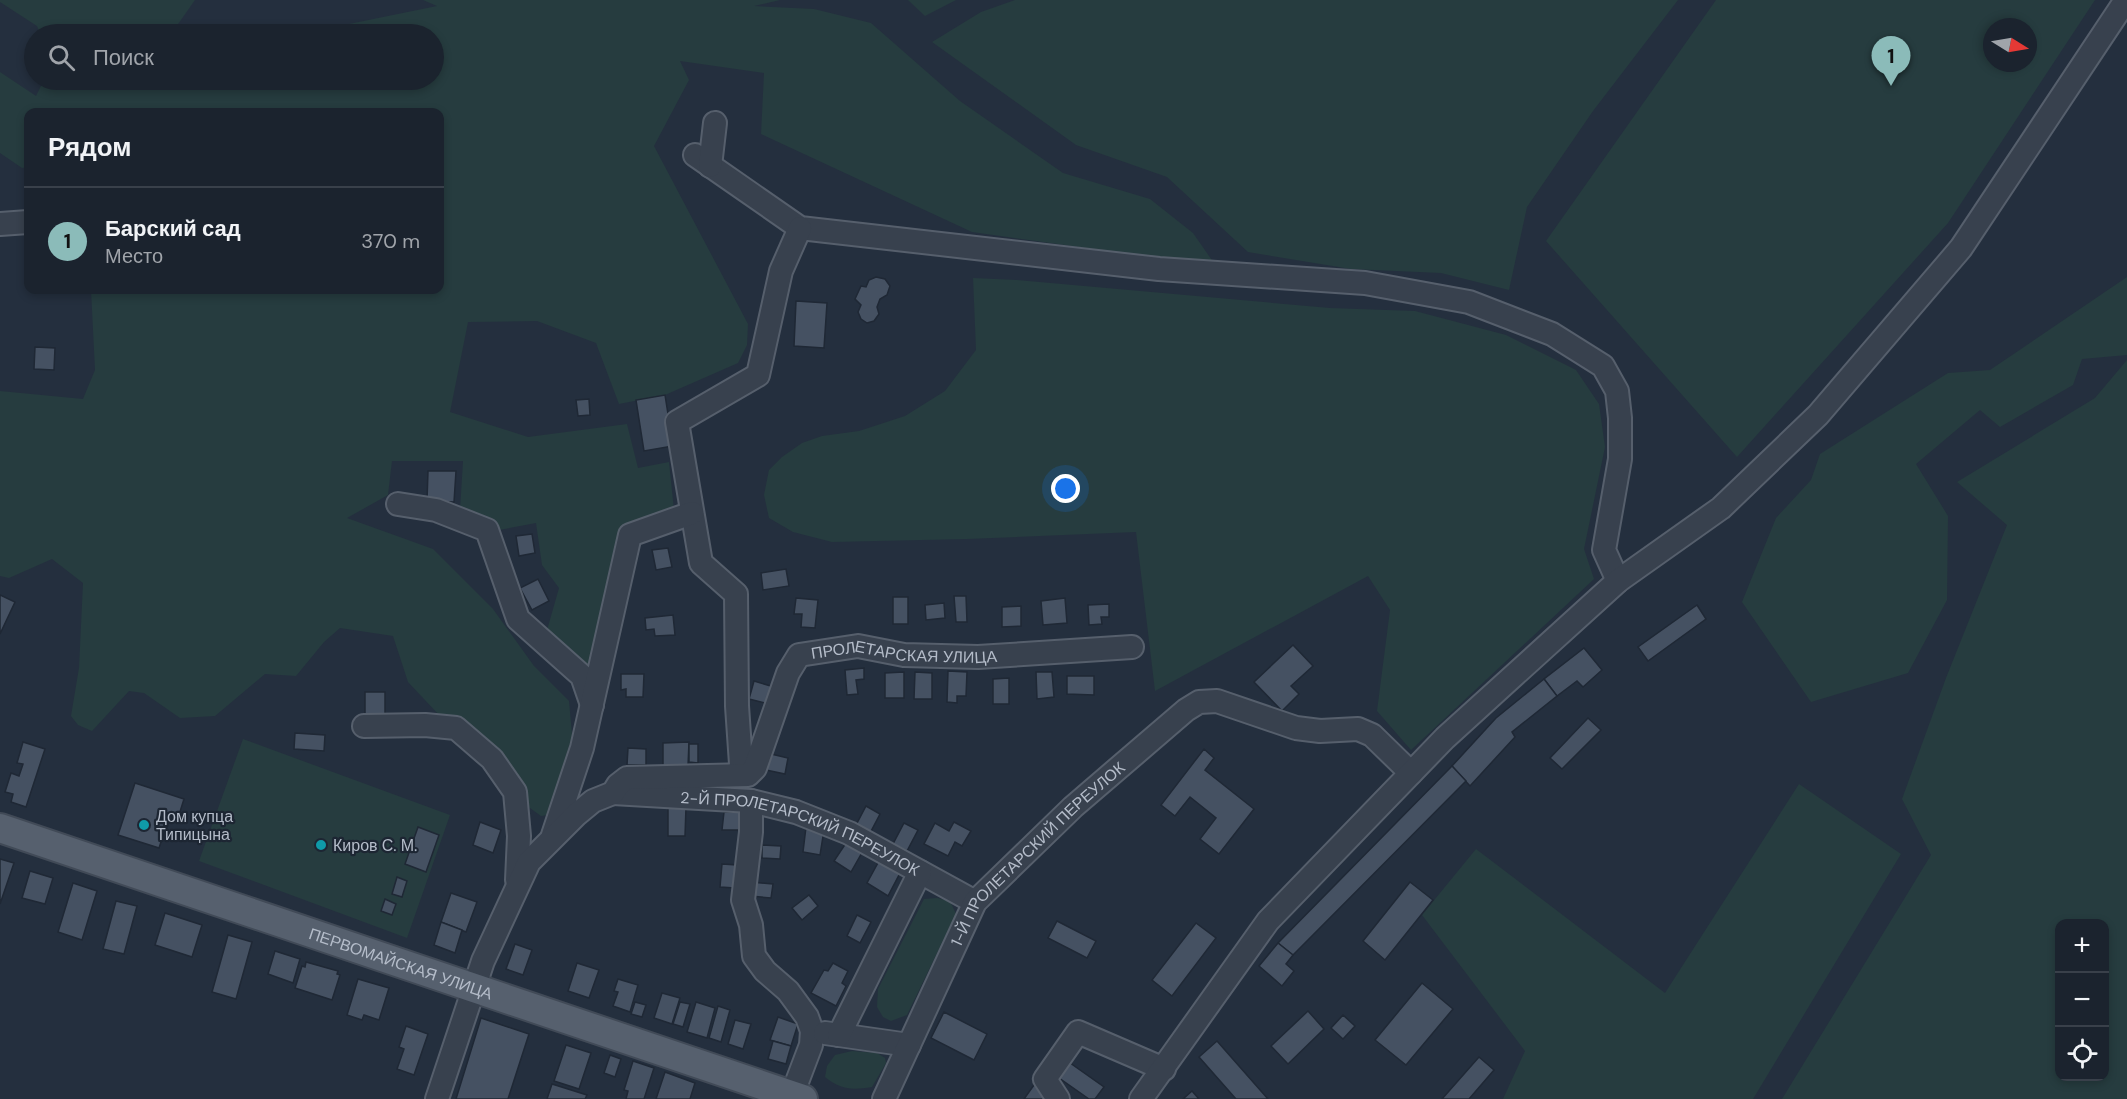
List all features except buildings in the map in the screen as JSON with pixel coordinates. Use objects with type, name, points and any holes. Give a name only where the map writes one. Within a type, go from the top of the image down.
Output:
[{"type":"main road","name":"ПЕРВОМАЙСКАЯ УЛИЦА","points":[[0,828],[798,1097]]},
{"type":"street","points":[[1141,1099],[1268,921],[1445,738],[1618,581],[1721,508],[1818,416],[1961,248],[2126,0]]},
{"type":"street","points":[[715,123],[702,161],[800,228],[1159,269],[1365,283],[1469,302],[1552,334],[1603,366],[1617,391],[1620,418],[1620,459],[1604,550],[1618,581]]},
{"type":"street","points":[[0,224],[24,222]]},
{"type":"street","points":[[437,1099],[483,961],[529,862],[593,801],[613,793],[618,785],[627,778],[739,775],[741,764],[737,706],[736,594],[701,564],[677,422],[758,375],[781,271],[800,228]]},
{"type":"street","points":[[398,504],[436,510],[487,530],[518,619],[582,676],[592,705]]},
{"type":"street","points":[[551,841],[582,748],[630,535],[692,513]]},
{"type":"street","name":"ПРОЛЕТАРСКАЯ УЛИЦА","points":[[739,775],[748,775],[755,768],[788,673],[800,655],[858,646],[904,655],[978,657],[1132,647]]},
{"type":"street","name":"1-Й ПРОЛЕТАРСКИЙ ПЕРЕУЛОК","points":[[884,1099],[975,902],[1073,807],[1186,710],[1199,702],[1217,701],[1296,728],[1320,731],[1358,729],[1372,735],[1411,773]]},
{"type":"street","points":[[364,726],[425,725],[456,728],[492,759],[515,792],[519,836],[517,888]]},
{"type":"street","name":"2-Й ПРОЛЕТАРСКИЙ ПЕРЕУЛОК","points":[[613,793],[751,801],[796,812],[849,833],[975,902]]},
{"type":"street","points":[[751,801],[751,832],[743,900],[751,926],[754,956],[765,971],[788,991],[807,1017],[812,1031],[811,1045],[798,1097]]},
{"type":"street","points":[[839,1035],[920,872]]},
{"type":"street","points":[[812,1031],[909,1045]]},
{"type":"street","points":[[1058,1099],[1045,1079],[1078,1032],[1164,1069]]},
{"type":"green space","points":[[0,0],[195,0],[178,24],[34,24]]},
{"type":"green space","points":[[423,0],[780,0],[754,6],[814,9],[871,23],[960,101],[1063,173],[1150,199],[1193,233],[1216,266],[972,232],[761,134],[764,73],[680,61],[689,80],[654,146],[748,324],[747,345],[738,363],[665,395],[619,404],[596,343],[537,321],[468,322],[450,412],[528,437],[627,424],[638,468],[669,462],[674,510],[621,527],[592,672],[547,630],[559,588],[542,565],[536,523],[499,530],[460,510],[463,461],[392,461],[388,495],[347,518],[433,549],[493,609],[534,666],[569,701],[575,767],[554,814],[541,816],[519,800],[408,682],[393,636],[340,628],[324,642],[296,676],[265,674],[215,716],[180,718],[144,693],[129,691],[92,731],[78,725],[71,716],[79,668],[83,583],[52,559],[9,578],[0,576],[0,391],[83,399],[95,370],[91,294],[444,294],[444,108],[24,108],[24,168],[22,168],[0,153],[0,72],[36,96],[39,90],[444,90],[444,24],[349,24],[437,6]]},
{"type":"green space","points":[[908,0],[956,0],[925,16]]},
{"type":"green space","points":[[1015,0],[1678,0],[1593,111],[1527,207],[1509,290],[1441,273],[1351,269],[1248,252],[1167,177],[1076,145],[932,42],[981,12]]},
{"type":"green space","points":[[1716,0],[2095,0],[1948,223],[1737,457],[1546,241]]},
{"type":"green space","points":[[2127,277],[2127,355],[2082,359],[2073,385],[2000,427],[1980,410],[1916,464],[1948,516],[1947,600],[1908,673],[1811,702],[1742,602],[1776,518],[1811,480],[1820,454],[1948,373],[1990,370]]},
{"type":"green space","points":[[973,278],[1330,308],[1415,311],[1506,335],[1576,370],[1599,404],[1605,447],[1584,549],[1594,579],[1411,750],[1377,711],[1390,610],[1368,576],[1155,691],[1136,532],[832,542],[793,532],[769,518],[764,495],[769,470],[782,457],[802,443],[822,436],[859,431],[905,416],[945,391],[976,350]]},
{"type":"green space","points":[[2127,360],[2127,1099],[1782,1099],[1931,855],[1902,799],[1946,678],[2007,525],[1957,482],[2095,398]]},
{"type":"green space","points":[[243,739],[450,815],[407,938],[199,861]]},
{"type":"green space","points":[[1799,784],[1901,854],[1753,1099],[1503,1099],[1525,1051],[1422,915],[1476,849],[1665,993]]},
{"type":"green space","points":[[937,898],[950,901],[956,914],[907,1015],[891,1021],[883,1017],[877,1007],[878,989],[924,899]]},
{"type":"green space","points":[[852,1051],[877,1053],[885,1058],[886,1063],[872,1087],[847,1088],[825,1077],[827,1066],[835,1055]]},
{"type":"place","name":"Барский сад","points":[[1891,86]]},
{"type":"place","name":"Дом купца Типицына","points":[[144,825]]},
{"type":"place","name":"Киров С. М.","points":[[321,845]]}]
